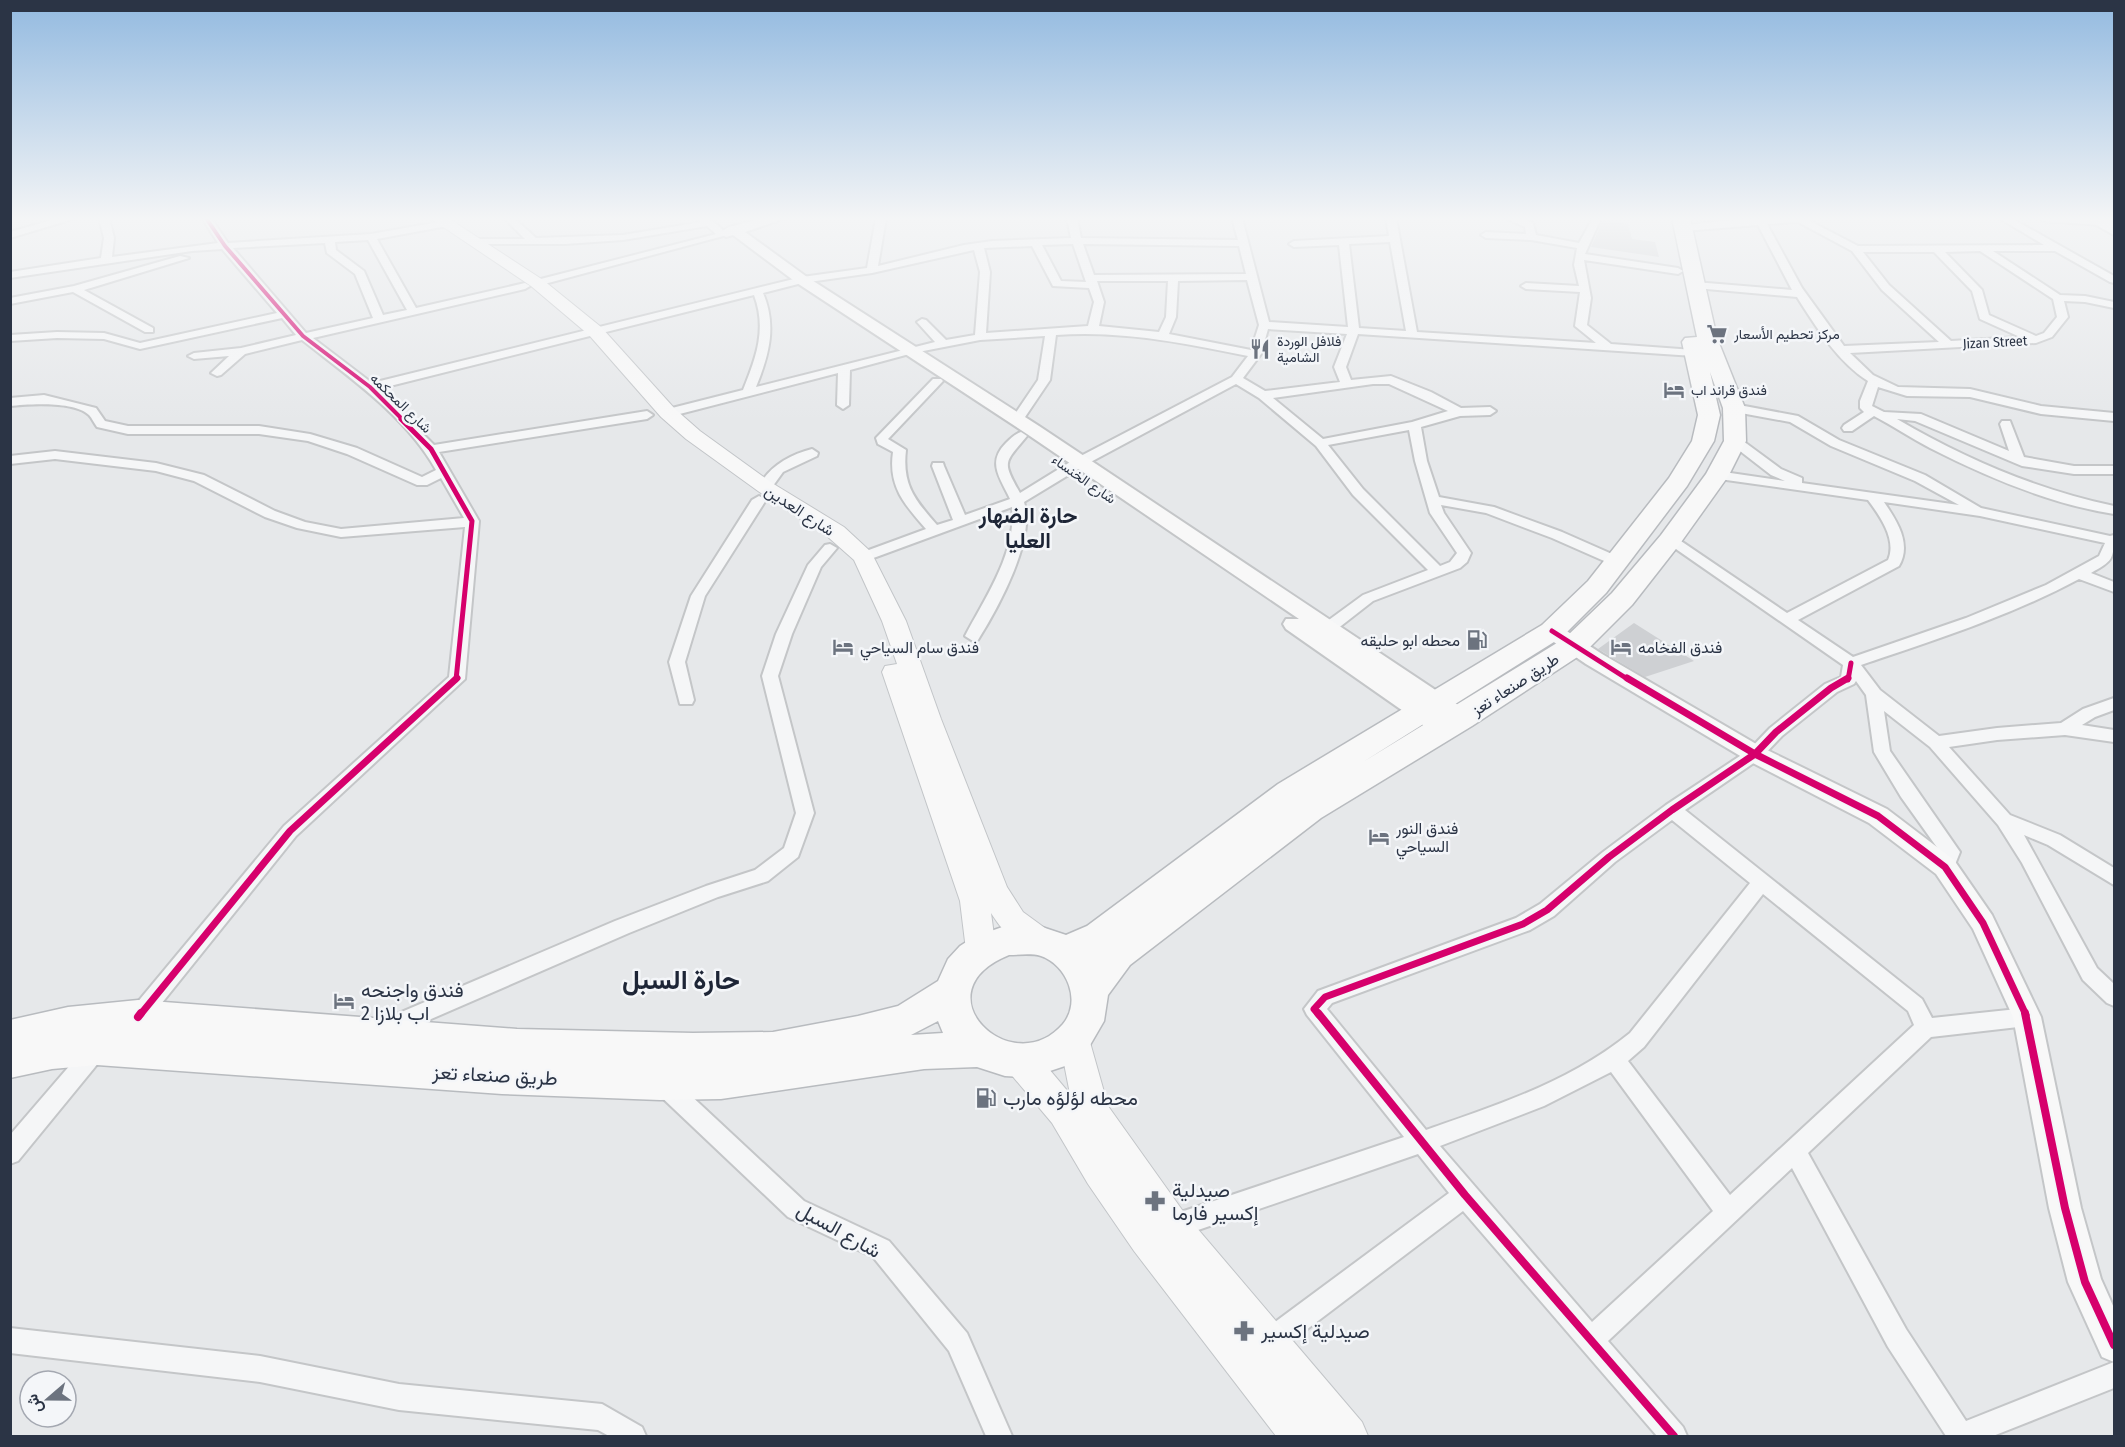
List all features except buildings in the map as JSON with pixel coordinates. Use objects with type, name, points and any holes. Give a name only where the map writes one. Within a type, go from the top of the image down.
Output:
[{"type":"highway","name":"طريق صنعاء تعز","points":[[1563,638],[1616,561],[1679,481],[1703,441],[1709,415],[1694,353],[1688,286]]},
{"type":"highway","name":"طريق صنعاء تعز","points":[[1090,990],[1117,954],[1310,809],[1441,715],[1622,599],[1712,483],[1735,441],[1734,408],[1690,286]]},
{"type":"highway","points":[[1679,481],[1712,483]]},
{"type":"highway","name":"طريق صنعاء تعز","points":[[1051,945],[1100,937],[1289,793],[1441,715]]},
{"type":"highway","points":[[1008,940],[1051,945],[1076,961],[1085,975],[1090,990],[1090,1007],[1075,1038],[1059,1050],[1041,1058],[1021,1061],[998,1058],[979,1049],[963,1034],[954,1014],[953,991],[958,975],[981,950],[1008,940]]},
{"type":"highway","name":"طريق صنعاء تعز","points":[[10,1037],[68,1024],[138,1017],[529,1047],[693,1052],[773,1049],[858,1033],[907,1020],[953,991]]},
{"type":"highway","name":"طريق صنعاء تعز","points":[[10,1060],[52,1051],[97,1048],[502,1076],[660,1082],[722,1081],[924,1051],[979,1049]]},
{"type":"main road","name":"شارع العدين","points":[[532,286],[587,334],[657,414],[693,435],[847,561],[857,577],[879,626],[910,723],[975,901],[981,950]]},
{"type":"main road","name":"شارع العدين","points":[[762,493],[836,531],[862,557],[894,621],[928,719],[994,892],[1012,921],[1051,945]]},
{"type":"main road","points":[[1075,1038],[1078,1066],[1096,1117],[1172,1227],[1348,1437]]},
{"type":"main road","points":[[1021,1061],[1064,1112],[1100,1172],[1147,1238],[1301,1437]]},
{"type":"street","points":[[10,301],[87,286]]},
{"type":"street","name":"شارع المحكمه","points":[[260,286],[303,336],[370,387],[431,449],[472,520]]},
{"type":"street","points":[[365,286],[379,319]]},
{"type":"street","points":[[399,286],[413,311]]},
{"type":"street","points":[[194,356],[241,351],[529,286]]},
{"type":"street","points":[[370,387],[783,286]]},
{"type":"street","name":"شارع الخنساء","points":[[801,286],[1019,428],[1441,715]]},
{"type":"street","points":[[980,337],[984,286]]},
{"type":"street","points":[[1094,286],[1099,302],[1094,330]]},
{"type":"street","points":[[1163,336],[1171,317],[1173,286]]},
{"type":"street","points":[[862,557],[1017,501],[1074,465],[1236,378],[1254,354],[1264,325],[1253,286]]},
{"type":"street","points":[[1347,384],[1340,367],[1354,330],[1349,286]]},
{"type":"street","points":[[1403,286],[1412,334]]},
{"type":"street","points":[[1526,286],[1585,289]]},
{"type":"street","points":[[1584,286],[1586,307],[1581,326],[1609,348]]},
{"type":"street","points":[[1741,286],[1801,294]]},
{"type":"street","points":[[1796,286],[1842,350],[1874,381],[1890,389],[1971,393],[2042,410],[2115,417]]},
{"type":"street","points":[[1886,286],[1912,313],[1948,344]]},
{"type":"street","points":[[1973,286],[1977,290],[1984,317],[2036,340]]},
{"type":"street","points":[[2039,286],[2058,298],[2085,299],[2115,305]]},
{"type":"street","points":[[75,289],[149,330]]},
{"type":"street","points":[[747,394],[768,332],[766,315],[758,293]]},
{"type":"street","name":"Jizan Street","points":[[1842,350],[2014,343],[2036,340],[2048,335],[2063,317],[2058,298]]},
{"type":"street","points":[[10,338],[57,335],[104,336],[140,346],[286,314]]},
{"type":"street","points":[[922,322],[943,344]]},
{"type":"street","points":[[1264,325],[1694,353]]},
{"type":"street","points":[[431,449],[657,414],[747,394],[905,352],[980,337],[1094,330],[1163,336],[1254,354]]},
{"type":"street","points":[[973,636],[1004,574],[1020,515],[1017,501],[1004,477],[1002,462],[1007,446],[1044,380],[1051,333]]},
{"type":"street","points":[[217,373],[241,351]]},
{"type":"street","name":"شارع الخنساء","points":[[905,352],[937,381],[1019,428]]},
{"type":"street","points":[[843,405],[844,368]]},
{"type":"street","points":[[1236,378],[1263,395],[1320,443],[1358,492],[1436,570]]},
{"type":"street","points":[[1263,395],[1307,391],[1373,380],[1391,380],[1459,412]]},
{"type":"street","points":[[936,532],[916,509],[903,487],[898,474],[900,450],[882,441],[882,438],[937,381]]},
{"type":"street","points":[[1874,381],[1866,401],[1866,408],[1876,414],[1956,455],[2030,486],[2090,505],[2115,510]]},
{"type":"street","points":[[10,402],[44,399],[72,405],[92,411],[101,424],[128,430],[259,430],[310,438],[352,451],[422,482],[444,471]]},
{"type":"street","points":[[1734,408],[1794,419],[1835,443],[1951,493],[1980,512]]},
{"type":"street","points":[[1320,443],[1414,425],[1459,412],[1490,411]]},
{"type":"street","points":[[1848,428],[1876,414],[1917,417],[2019,460],[2051,468],[2115,470]]},
{"type":"street","points":[[2006,424],[2019,460]]},
{"type":"street","points":[[1328,629],[1368,598],[1436,570],[1455,565],[1462,559],[1464,553],[1437,513],[1421,461],[1414,425]]},
{"type":"street","points":[[1735,441],[1776,472],[1818,490]]},
{"type":"street","points":[[686,700],[677,662],[698,596],[774,471],[788,462],[812,453]]},
{"type":"street","points":[[10,460],[55,454],[156,467],[199,478],[270,514],[302,525],[341,532],[456,524],[472,520],[457,679],[290,831],[138,1017]]},
{"type":"street","name":"شارع الخنساء","points":[[1074,465],[1328,629],[1441,715]]},
{"type":"street","points":[[938,466],[961,522]]},
{"type":"street","points":[[1712,483],[1818,490],[1980,512],[2114,540],[2105,559],[2078,573],[1971,622],[1851,663]]},
{"type":"street","points":[[1787,619],[1894,563],[1899,549],[1889,518],[1873,498]]},
{"type":"street","points":[[1434,501],[1489,510],[1557,535],[1616,561]]},
{"type":"street","points":[[1670,540],[1851,663],[1874,694],[1936,743],[2004,820],[2030,858],[2090,974],[2115,997]]},
{"type":"street","points":[[373,1034],[622,927],[714,891],[761,876],[792,852],[805,813],[770,676],[784,634],[815,565],[830,548]]},
{"type":"street","points":[[2078,573],[2115,587]]},
{"type":"street","points":[[1563,638],[1594,659],[1755,754],[1878,816],[1945,867],[1983,923],[2027,1017],[2065,1208],[2085,1282],[2115,1345]]},
{"type":"street","points":[[1674,1437],[1465,1195],[1314,1009],[1325,997],[1523,924],[1546,910],[1609,857],[1672,810],[1755,754],[1776,732],[1831,688],[1848,680],[1851,663]]},
{"type":"street","points":[[1874,694],[1882,752],[1907,792],[1951,852],[1945,867]]},
{"type":"street","points":[[2065,729],[2089,713],[2115,704]]},
{"type":"street","points":[[1936,743],[1997,734],[2065,729],[2115,736]]},
{"type":"street","points":[[1672,810],[1915,1005],[1926,1028]]},
{"type":"street","points":[[2004,820],[2054,840],[2115,877]]},
{"type":"street","points":[[1172,1227],[1422,1142],[1563,1089],[1615,1061],[1637,1040],[1762,881]]},
{"type":"street","points":[[1591,1340],[1926,1028],[2027,1017]]},
{"type":"street","points":[[10,1153],[97,1048]]},
{"type":"street","points":[[1615,1061],[1728,1212]]},
{"type":"street","name":"شارع السبل","points":[[660,1082],[796,1209],[881,1250],[958,1342],[999,1437]]},
{"type":"street","points":[[1794,1150],[1897,1338],[1961,1436],[2115,1375]]},
{"type":"street","points":[[1267,1343],[1465,1195]]},
{"type":"street","points":[[10,1340],[260,1369],[399,1397],[603,1417],[633,1437]]},
{"type":"cycle path","points":[[138,1017],[290,831],[457,679],[472,521],[431,449],[370,387],[303,336],[259,286]]},
{"type":"cycle path","points":[[1552,631],[1594,659],[1755,754],[1878,816],[1945,867],[1983,923],[2027,1017],[2065,1208],[2085,1282],[2114,1345]]},
{"type":"cycle path","points":[[1674,1436],[1465,1195],[1314,1009],[1325,997],[1523,924],[1547,910],[1609,857],[1672,810],[1755,754],[1776,732],[1831,688],[1848,680],[1851,663]]},
{"type":"place","name":"مركز تحطيم الأسعار","points":[[1717,334]]},
{"type":"place","name":"فلافل الوردة الشامية","points":[[1260,349]]},
{"type":"place","name":"فندق قراند اب","points":[[1674,390]]},
{"type":"place","name":"محطه ابو حليقه","points":[[1477,640]]},
{"type":"place","name":"فندق سام السياحي","points":[[843,647]]},
{"type":"place","name":"فندق الفخامه","points":[[1621,647]]},
{"type":"place","name":"فندق النور السياحي","points":[[1379,837]]},
{"type":"place","name":"فندق واجنحه اب بلازا 2","points":[[344,1001]]},
{"type":"place","name":"محطه لؤلؤه مارب","points":[[986,1098]]},
{"type":"place","name":"صيدلية إكسير فارما","points":[[1155,1201]]},
{"type":"place","name":"صيدلية إكسير","points":[[1244,1331]]},
{"type":"district","name":"حارة الضهار العليا","points":[[1028,528]]},
{"type":"district","name":"حارة السبل","points":[[681,980]]}]
